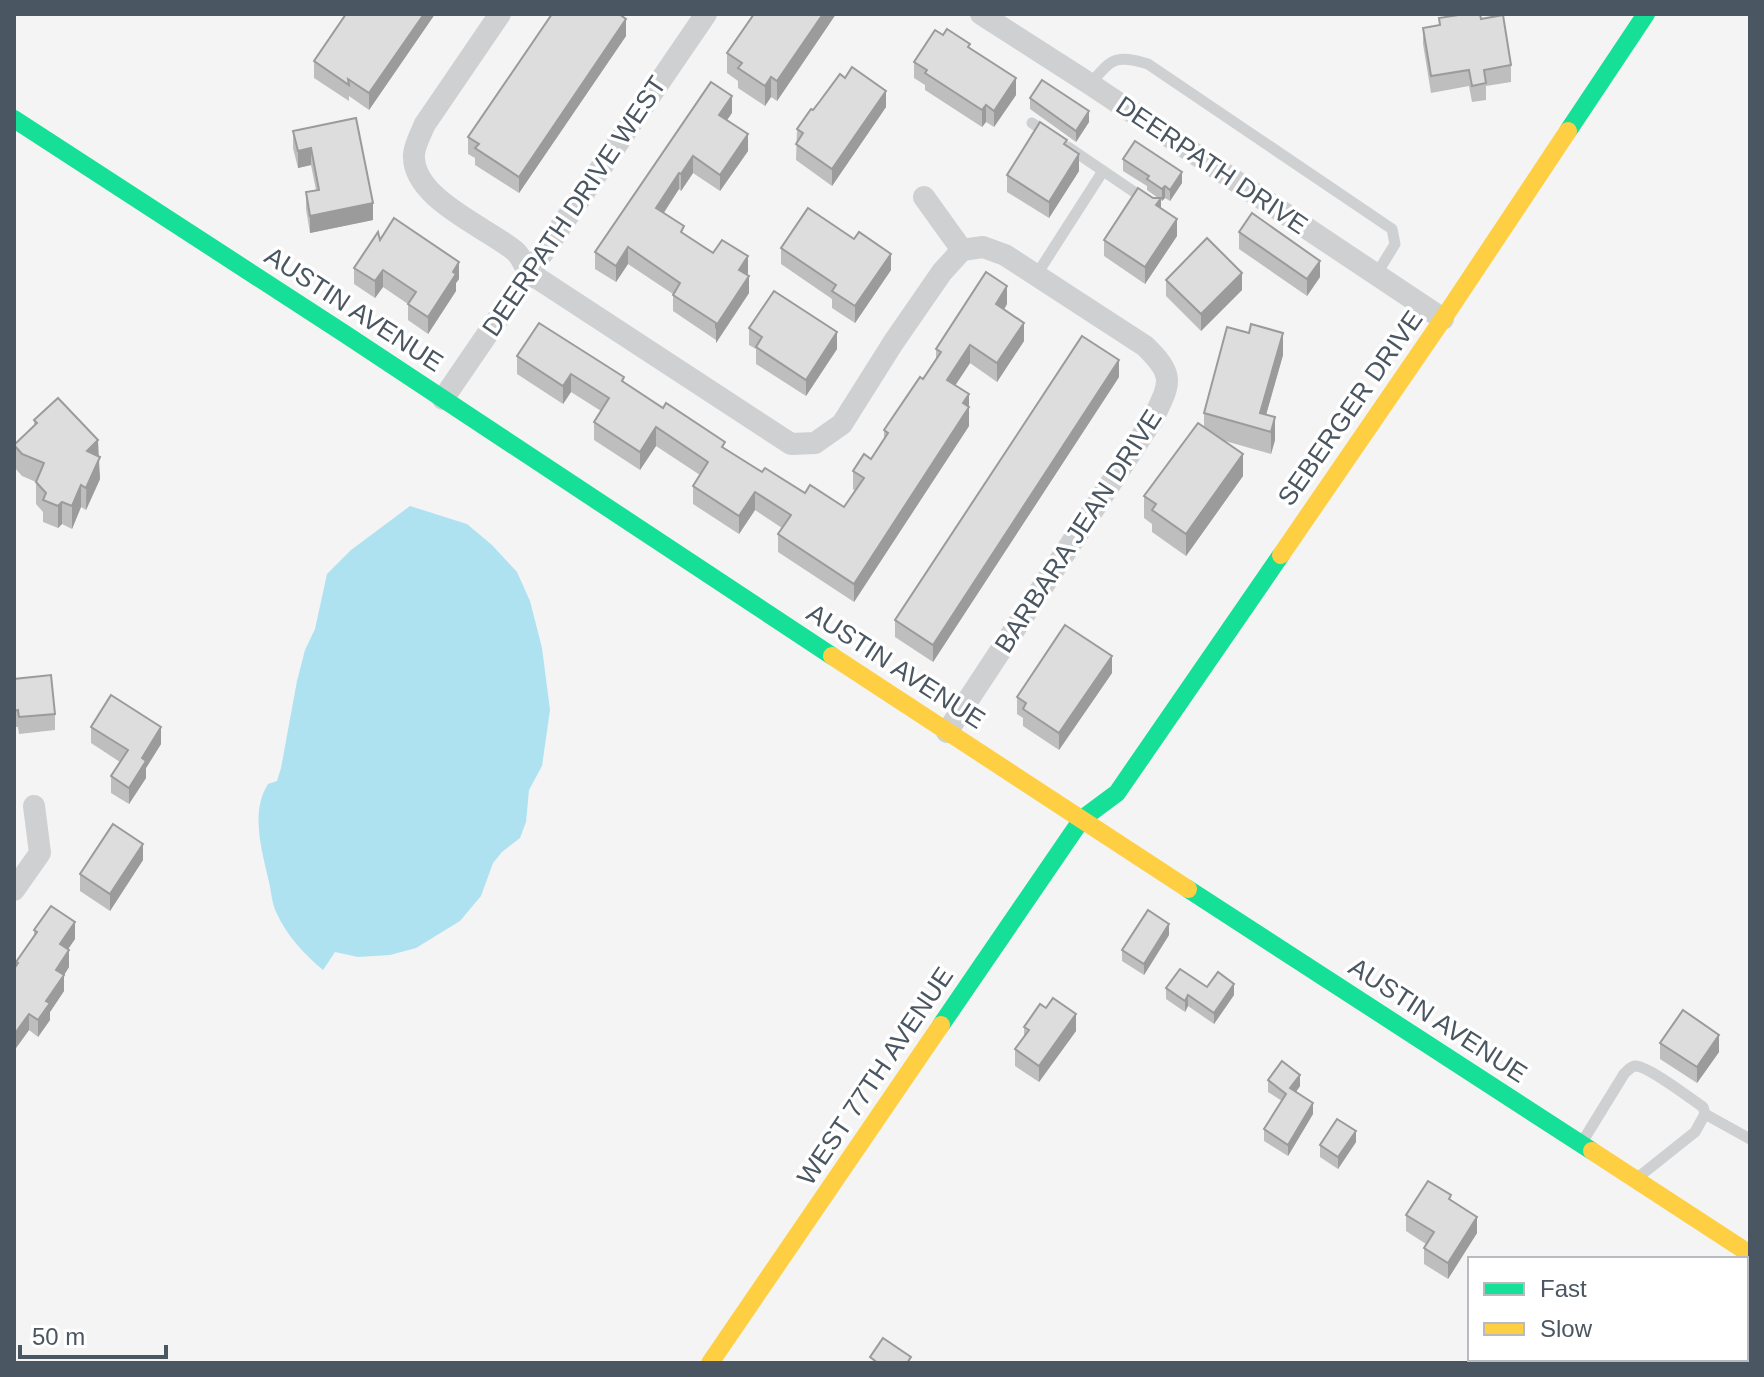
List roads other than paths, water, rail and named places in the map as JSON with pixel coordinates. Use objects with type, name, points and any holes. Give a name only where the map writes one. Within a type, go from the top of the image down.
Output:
[{"type":"street","points":[[500,14],[425,124],[414,155],[417,173],[427,188],[439,200],[517,253],[528,272],[791,444],[815,443],[842,424],[893,343],[942,272],[962,250],[924,197]]},
{"type":"street","name":"DEERPATH DRIVE WEST","points":[[443,399],[706,14]]},
{"type":"street","name":"DEERPATH DRIVE","points":[[981,14],[1443,319]]},
{"type":"street","name":"SEBERGER DRIVE","points":[[1082,819],[1117,793],[1443,319],[1646,14]]},
{"type":"street","name":"AUSTIN AVENUE","points":[[14,119],[947,732],[1750,1254]]},
{"type":"street","name":"BARBARA JEAN DRIVE","points":[[947,732],[1153,419],[1168,389],[1165,369],[1145,346],[1005,255],[983,247],[962,250]]},
{"type":"street","points":[[14,890],[40,853],[34,806]]},
{"type":"street","name":"WEST 77TH AVENUE","points":[[710,1363],[1082,819]]},
{"type":"lane","points":[[1090,84],[1110,62],[1128,58],[1148,64],[1392,229],[1395,244],[1376,275]]},
{"type":"lane","points":[[1032,123],[1157,207]]},
{"type":"lane","points":[[1037,274],[1103,171]]},
{"type":"lane","points":[[1581,1144],[1624,1074],[1637,1066],[1653,1073],[1703,1107],[1705,1114],[1750,1139]]},
{"type":"lane","points":[[1635,1180],[1695,1132],[1705,1114]]},
{"type":"water","points":[[410,506],[467,524],[517,572],[530,601],[542,648],[550,710],[542,766],[529,790],[526,822],[520,838],[493,863],[481,896],[460,921],[416,948],[390,955],[358,957],[335,952],[323,970],[303,951],[280,921],[261,845],[260,807],[268,784],[277,781],[281,768],[297,681],[305,650],[315,629],[327,574],[351,550]]}]
